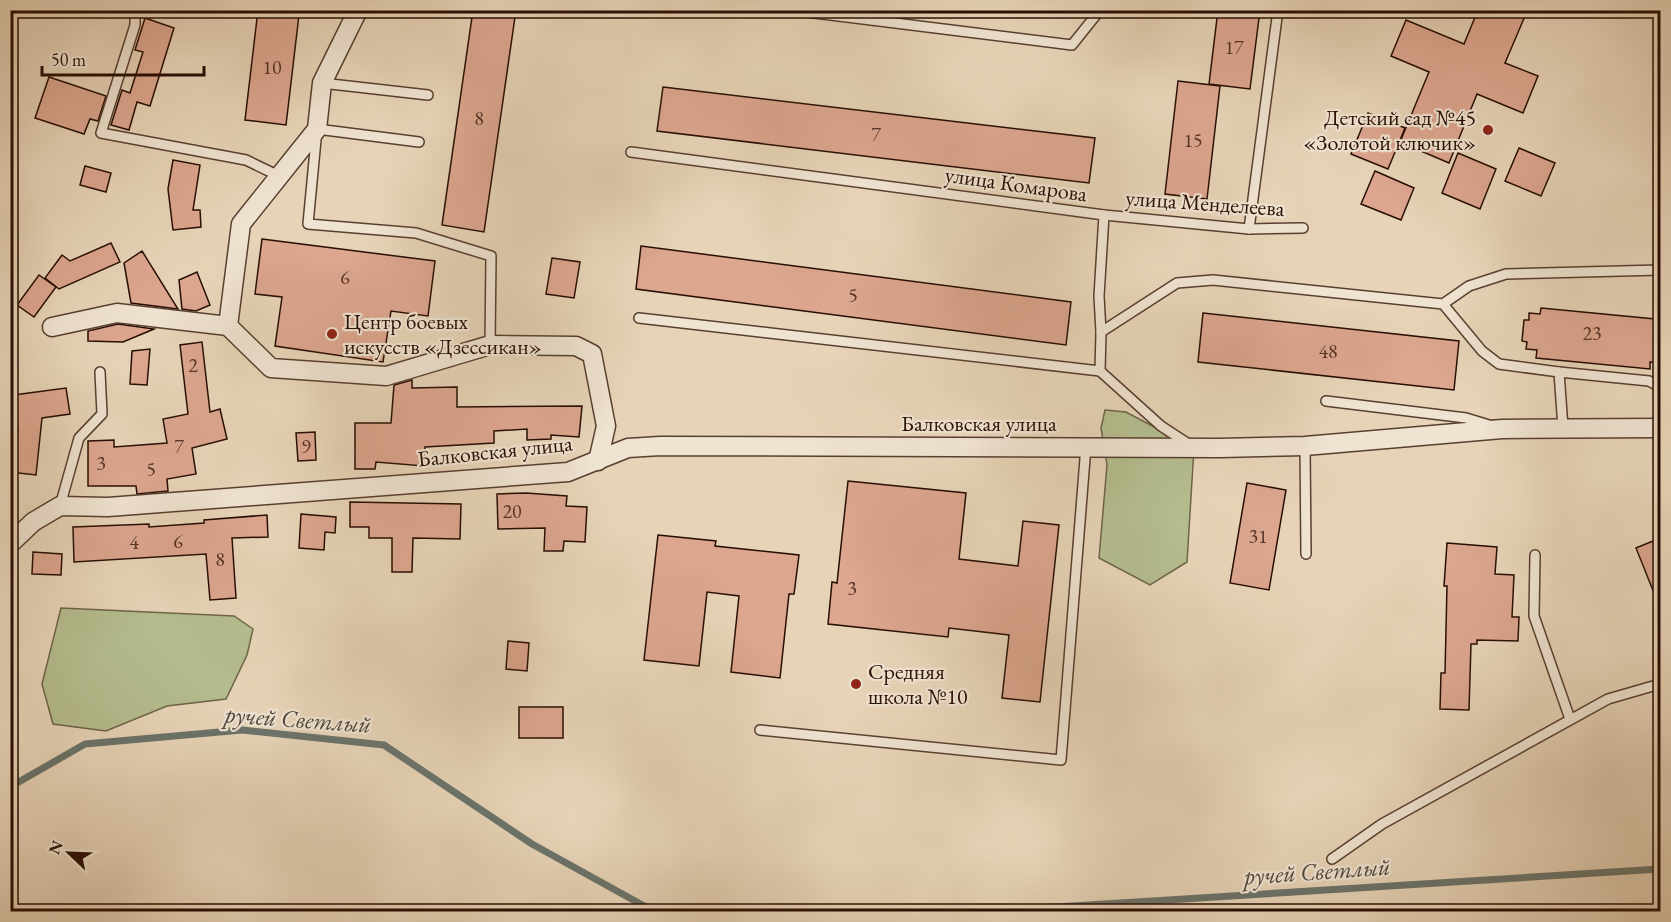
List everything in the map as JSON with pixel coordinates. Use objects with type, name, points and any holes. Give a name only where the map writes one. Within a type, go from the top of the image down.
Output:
[{"type":"street","points":[[228,326],[241,224],[317,129],[322,83],[358,10]]},
{"type":"street","points":[[52,327],[117,313],[228,326],[271,368],[386,376],[490,345],[576,346],[592,354],[606,426],[598,461]]},
{"type":"street","name":"Балковская улица","points":[[60,506],[108,507],[568,472],[628,448],[660,446],[1194,448],[1305,446],[1502,429],[1660,428]]},
{"type":"street","points":[[10,544],[33,522],[60,506]]},
{"type":"lane","points":[[135,10],[135,25],[101,133],[246,160],[279,176]]},
{"type":"lane","points":[[790,10],[1072,45],[1100,10]]},
{"type":"lane","points":[[1248,229],[1278,10]]},
{"type":"lane","points":[[322,83],[428,95]]},
{"type":"lane","points":[[419,142],[317,129],[308,224],[416,233],[491,256],[490,345]]},
{"type":"lane","name":"улица Комарова","points":[[631,152],[1104,215],[1099,296],[1100,371]]},
{"type":"lane","name":"улица Менделеева","points":[[1104,215],[1248,229],[1303,228]]},
{"type":"lane","points":[[1101,332],[1177,283],[1213,280],[1443,304],[1469,286],[1506,274],[1660,270]]},
{"type":"lane","points":[[1443,304],[1482,351],[1499,364],[1649,381],[1660,387]]},
{"type":"lane","points":[[639,318],[1100,371],[1161,426],[1194,448]]},
{"type":"lane","points":[[60,506],[79,438],[102,414],[100,372]]},
{"type":"lane","points":[[1559,372],[1563,428]]},
{"type":"lane","points":[[1326,401],[1466,417],[1502,429]]},
{"type":"lane","points":[[760,730],[1061,760],[1086,446]]},
{"type":"lane","points":[[1305,446],[1306,554]]},
{"type":"lane","points":[[1535,555],[1534,616],[1570,719]]},
{"type":"lane","points":[[1332,859],[1382,824],[1570,719],[1608,699],[1660,684]]},
{"type":"green space","points":[[1105,410],[1126,412],[1194,448],[1187,562],[1150,585],[1099,558],[1107,465],[1101,428]]},
{"type":"green space","points":[[61,608],[234,616],[253,629],[247,655],[226,699],[167,706],[106,731],[53,724],[42,684]]},
{"type":"building","points":[[258,10],[299,15],[286,125],[245,120]]},
{"type":"building","points":[[473,10],[516,10],[484,232],[442,225]]},
{"type":"building","points":[[1218,10],[1260,10],[1250,89],[1209,84]]},
{"type":"building","points":[[1478,10],[1512,10],[1525,16],[1505,63],[1538,76],[1523,113],[1477,94],[1449,163],[1400,142],[1429,72],[1391,56],[1406,20],[1464,44]]},
{"type":"building","points":[[145,18],[174,28],[150,106],[137,102],[129,130],[111,125],[122,90],[130,93],[143,52],[135,50]]},
{"type":"building","points":[[49,77],[106,96],[98,121],[90,119],[84,134],[35,118]]},
{"type":"building","points":[[1178,81],[1220,86],[1207,199],[1165,194]]},
{"type":"building","points":[[663,87],[1095,138],[1089,183],[657,131]]},
{"type":"building","points":[[1368,113],[1405,128],[1388,169],[1351,154]]},
{"type":"building","points":[[1519,148],[1555,163],[1541,196],[1505,181]]},
{"type":"building","points":[[1458,153],[1496,169],[1480,209],[1442,193]]},
{"type":"building","points":[[173,160],[200,165],[193,210],[200,210],[201,227],[173,230],[168,189]]},
{"type":"building","points":[[85,166],[111,173],[106,192],[80,185]]},
{"type":"building","points":[[1375,171],[1414,188],[1401,220],[1361,204]]},
{"type":"building","points":[[262,239],[435,261],[428,316],[391,311],[383,362],[275,346],[282,297],[255,294]]},
{"type":"building","points":[[111,243],[120,262],[59,289],[45,278],[62,255],[70,261]]},
{"type":"building","points":[[641,246],[1071,302],[1066,345],[636,289]]},
{"type":"building","points":[[142,251],[178,309],[131,303],[124,263]]},
{"type":"building","points":[[552,258],[580,262],[574,298],[546,294]]},
{"type":"building","points":[[197,272],[210,305],[196,311],[182,309],[179,280]]},
{"type":"building","points":[[39,275],[56,287],[34,317],[17,305]]},
{"type":"building","points":[[1541,308],[1655,319],[1654,324],[1660,325],[1660,363],[1650,362],[1650,369],[1536,358],[1537,350],[1526,349],[1527,342],[1522,341],[1524,320],[1529,320],[1529,313],[1540,314]]},
{"type":"building","points":[[1203,313],[1459,341],[1454,390],[1198,362]]},
{"type":"building","points":[[118,324],[154,329],[123,342],[88,341],[88,331]]},
{"type":"building","points":[[202,342],[210,412],[220,409],[227,439],[192,448],[196,474],[167,479],[168,491],[137,494],[136,486],[88,486],[88,441],[114,440],[114,447],[167,443],[163,419],[188,414],[180,345]]},
{"type":"building","points":[[150,349],[147,385],[130,384],[132,351]]},
{"type":"building","points":[[412,380],[412,388],[457,387],[457,407],[582,406],[579,437],[551,435],[551,439],[527,440],[527,429],[494,431],[494,443],[425,447],[424,466],[376,462],[375,469],[355,469],[355,423],[391,423],[394,385]]},
{"type":"building","points":[[66,388],[70,414],[42,418],[36,475],[10,472],[10,430],[18,431],[14,395]]},
{"type":"building","points":[[315,432],[316,460],[298,461],[296,433]]},
{"type":"building","points":[[848,481],[966,493],[959,559],[1018,566],[1023,521],[1059,525],[1040,702],[1002,698],[1009,635],[949,628],[948,637],[828,624],[832,582],[837,583]]},
{"type":"building","points":[[1247,483],[1286,490],[1269,590],[1230,583]]},
{"type":"building","points":[[526,493],[567,496],[566,506],[587,507],[585,542],[564,541],[563,551],[544,551],[545,528],[498,529],[497,494]]},
{"type":"building","points":[[350,502],[461,504],[460,539],[413,538],[412,572],[392,572],[392,538],[369,538],[369,527],[350,527]]},
{"type":"building","points":[[301,514],[336,517],[335,533],[325,532],[324,550],[299,548]]},
{"type":"building","points":[[267,515],[268,537],[232,538],[236,598],[210,600],[206,554],[74,562],[73,527],[149,524],[149,527]]},
{"type":"building","points":[[658,535],[716,541],[715,546],[799,555],[794,594],[789,594],[780,678],[731,672],[739,596],[707,592],[699,666],[644,660]]},
{"type":"building","points":[[1653,541],[1660,560],[1660,608],[1636,548]]},
{"type":"building","points":[[1447,543],[1497,547],[1495,574],[1514,575],[1512,617],[1519,617],[1518,641],[1477,640],[1477,644],[1471,644],[1469,710],[1440,709],[1441,673],[1445,673],[1447,586],[1444,586]]},
{"type":"building","points":[[33,552],[62,554],[61,575],[32,574]]},
{"type":"building","points":[[508,641],[529,643],[527,671],[506,669]]},
{"type":"building","points":[[519,707],[563,707],[563,738],[519,738]]},
{"type":"waterway","name":"ручей Светлый","points":[[10,787],[85,744],[242,730],[384,745],[532,844],[655,912]]},
{"type":"waterway","name":"ручей Светлый","points":[[976,912],[1660,869]]},
{"type":"place","name":"Детский сад №45 «Золотой ключик»","points":[[1488,130]]},
{"type":"place","name":"Центр боевых искусств «Дзессикан»","points":[[332,334]]},
{"type":"place","name":"Средняя школа №10","points":[[856,684]]}]
